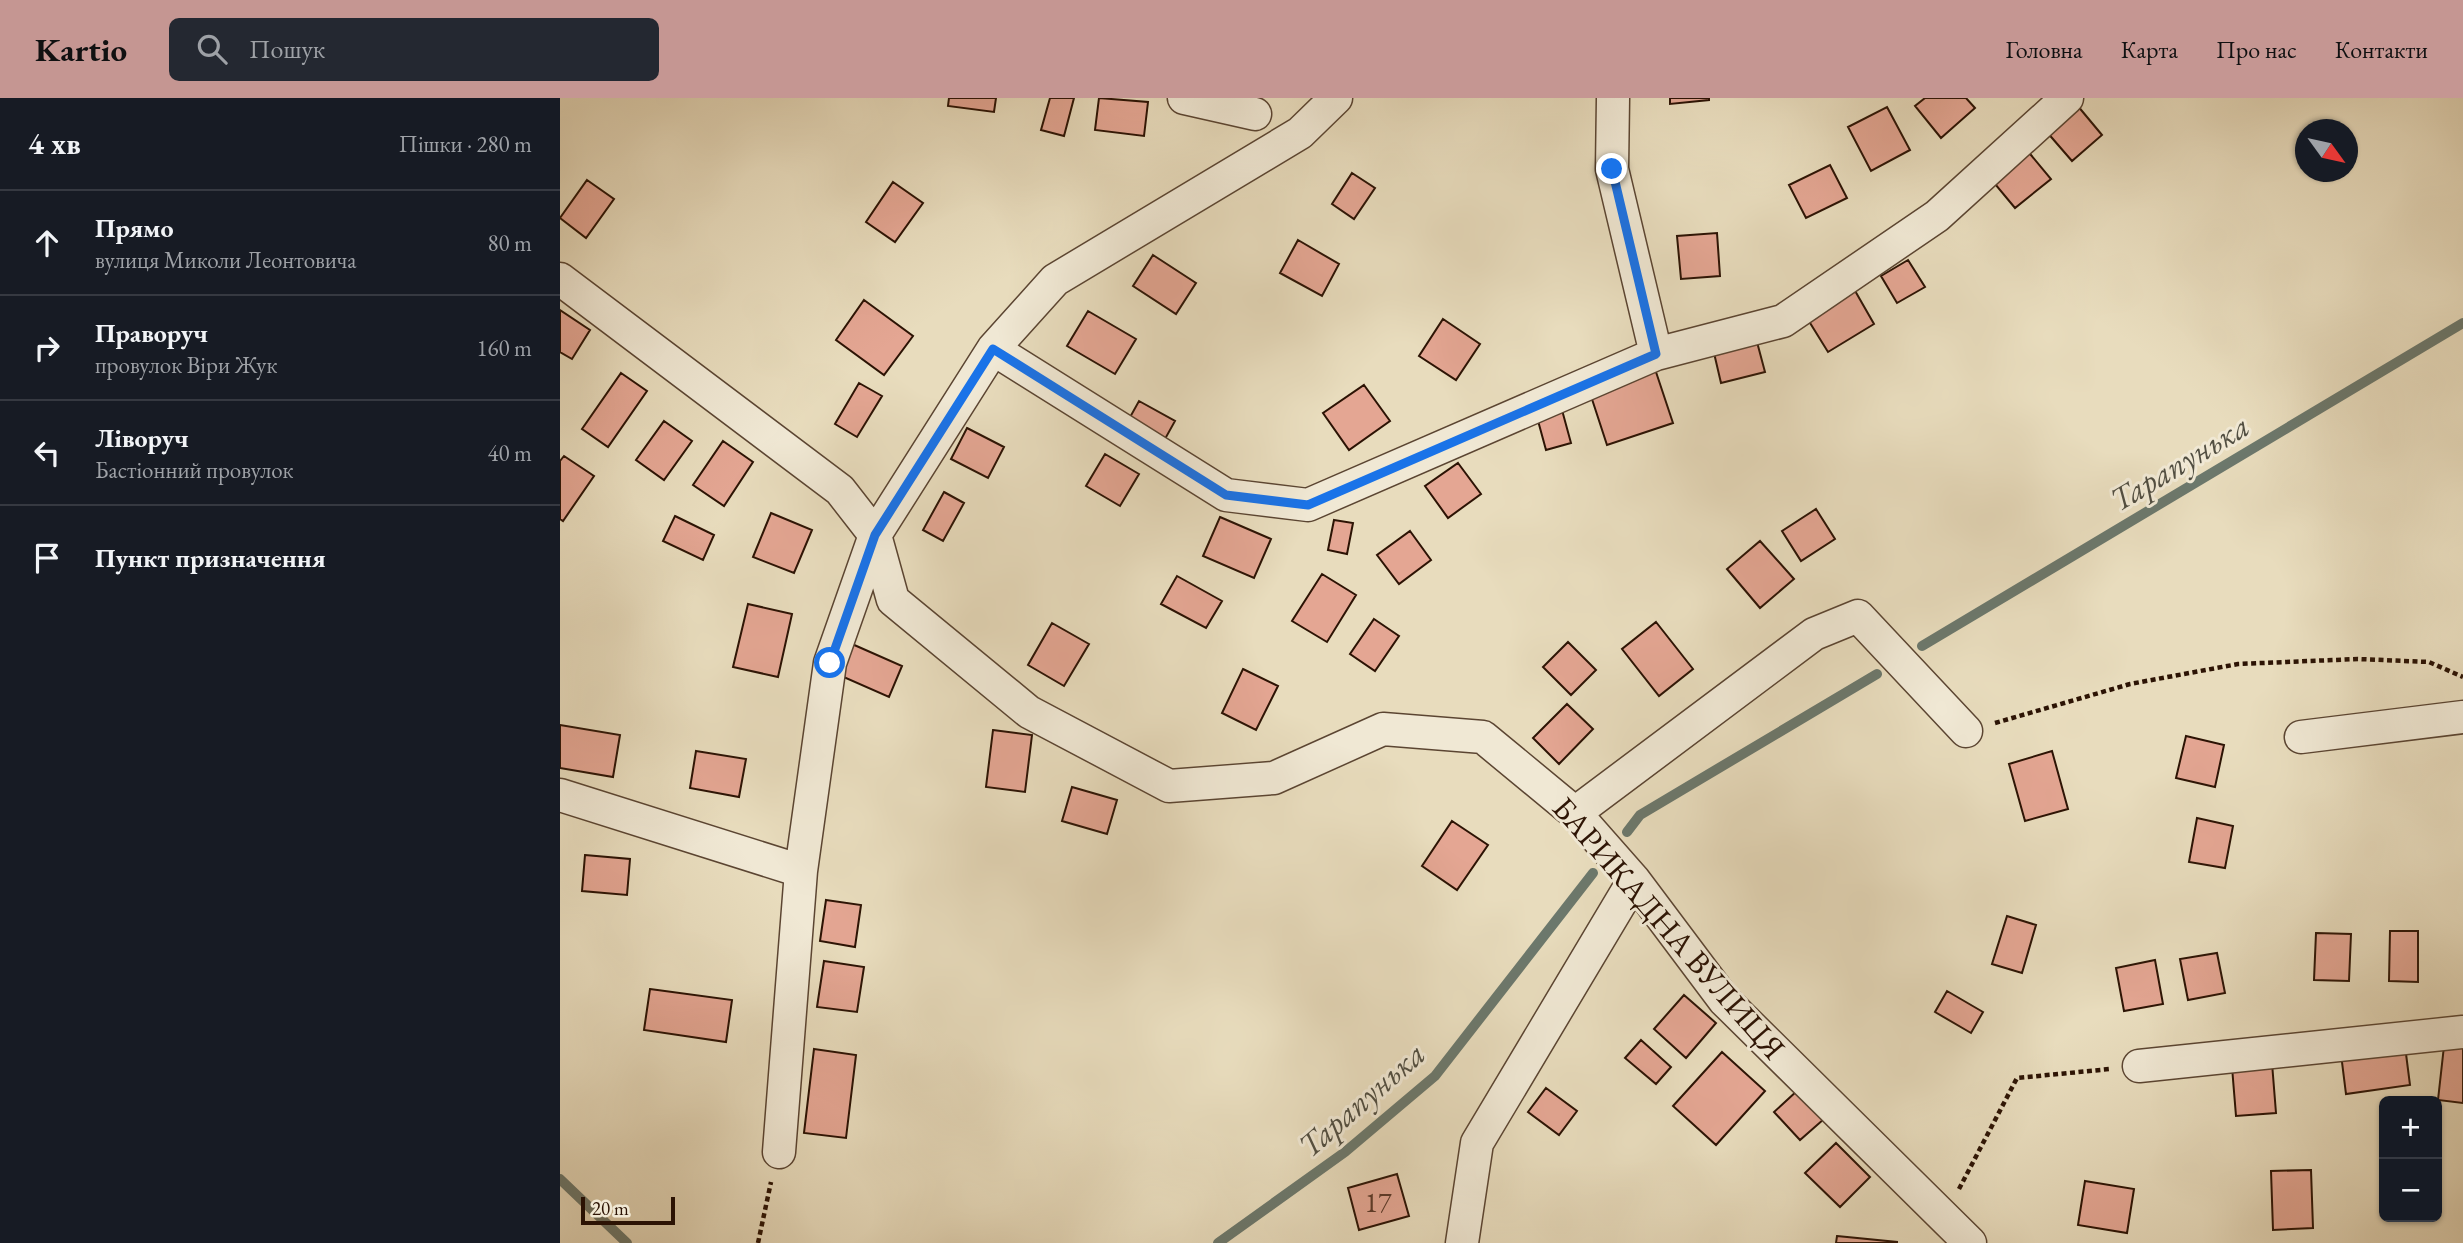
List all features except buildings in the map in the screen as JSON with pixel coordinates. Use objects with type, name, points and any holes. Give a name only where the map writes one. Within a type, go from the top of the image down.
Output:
[{"type":"street","points":[[1185,98],[1255,114]]},
{"type":"street","points":[[779,1152],[801,871],[830,663],[875,535],[993,349],[1055,280],[1300,134],[1336,98]]},
{"type":"street","points":[[1614,98],[1612,169],[1656,354]]},
{"type":"street","points":[[993,349],[1226,495],[1308,505],[1656,354],[1783,321],[1937,215],[2067,98]]},
{"type":"street","name":"БАРИКАДНА ВУЛИЦЯ","points":[[560,279],[839,490],[875,535],[893,600],[1029,712],[1168,786],[1274,778],[1383,729],[1483,737],[1575,813],[1634,880],[1724,1000],[1969,1243]]},
{"type":"street","points":[[1575,813],[1814,634],[1858,616],[1966,731]]},
{"type":"street","points":[[2301,737],[2463,717]]},
{"type":"street","points":[[560,794],[801,871]]},
{"type":"street","points":[[1462,1243],[1477,1143],[1634,880]]},
{"type":"street","points":[[2139,1066],[2463,1032]]},
{"type":"path","points":[[1966,731],[2130,684],[2238,664],[2358,659],[2429,662],[2463,677]]},
{"type":"path","points":[[1944,1218],[2017,1078],[2139,1066]]},
{"type":"path","points":[[758,1243],[779,1152]]},
{"type":"waterway","name":"Тарапунька","points":[[1922,646],[2463,323]]},
{"type":"waterway","name":"Тарапунька","points":[[1627,832],[1640,815],[1877,674]]},
{"type":"waterway","name":"Тарапунька","points":[[1218,1243],[1345,1152],[1435,1076],[1593,873]]},
{"type":"waterway","name":"Тарапунька","points":[[560,1179],[627,1243]]},
{"type":"route","points":[[830,663],[875,535],[993,349],[1226,495],[1308,505],[1656,354],[1612,169]]}]
